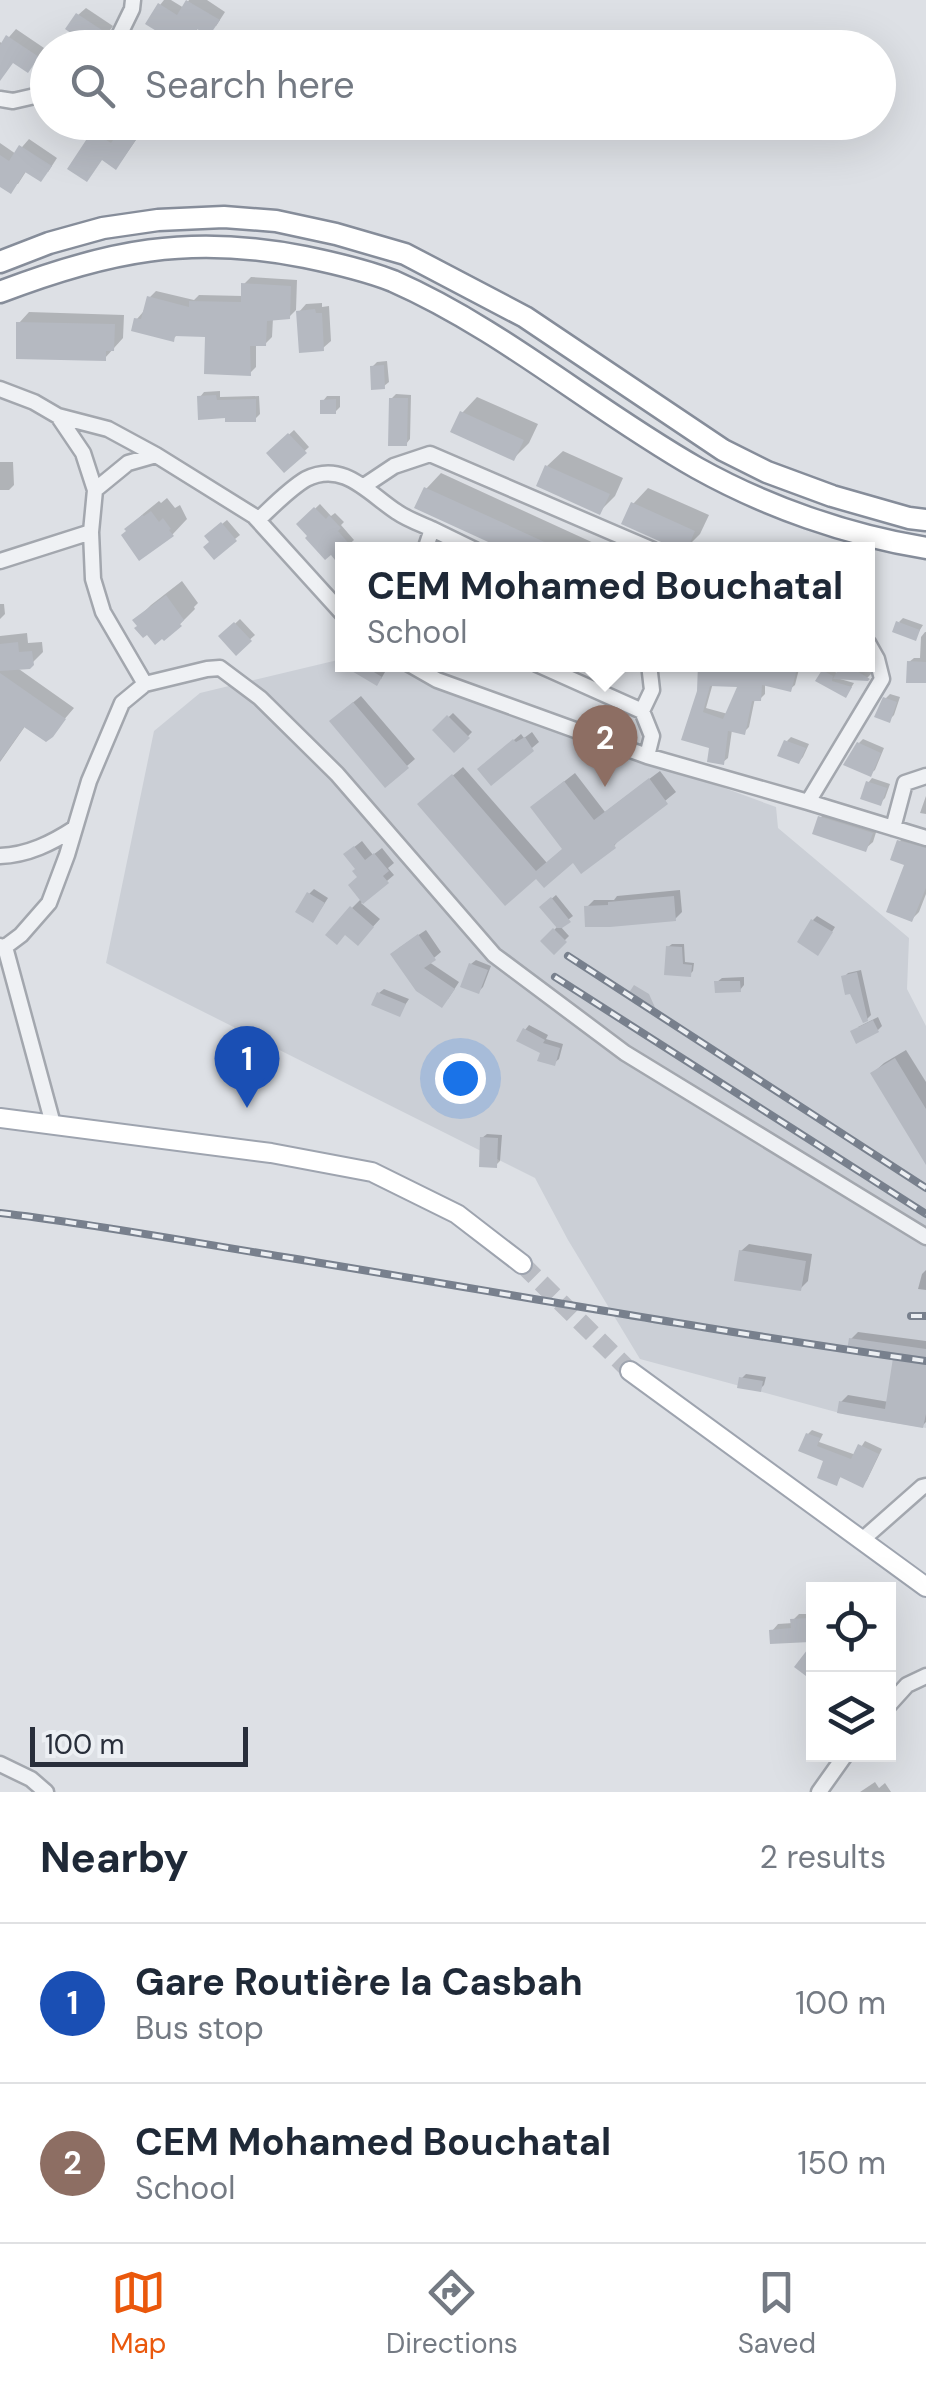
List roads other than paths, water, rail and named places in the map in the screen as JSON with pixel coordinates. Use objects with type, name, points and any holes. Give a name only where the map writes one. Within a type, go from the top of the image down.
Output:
[{"type":"highway","points":[[0,262],[102,228],[158,220],[224,217],[276,221],[336,234],[405,254],[498,302],[723,450],[767,472],[832,496],[926,520]]},
{"type":"highway","points":[[0,292],[111,256],[165,248],[221,246],[274,251],[332,263],[390,280],[449,309],[648,438],[714,476],[822,524],[926,548]]},
{"type":"main road","points":[[0,1118],[271,1152],[372,1172],[457,1214],[522,1264]]},
{"type":"main road","points":[[630,1372],[926,1587]]},
{"type":"street","points":[[122,30],[133,0]]},
{"type":"street","points":[[0,99],[30,97]]},
{"type":"street","points":[[0,390],[58,416],[108,430],[156,454],[254,516],[335,605]]},
{"type":"street","points":[[58,416],[82,453],[95,490],[92,579],[102,612],[146,684]]},
{"type":"street","points":[[95,490],[128,463],[156,454]]},
{"type":"street","points":[[364,486],[394,466],[430,454],[634,542]]},
{"type":"street","points":[[258,520],[306,480],[334,474],[364,486],[397,512],[458,542]]},
{"type":"street","points":[[428,542],[432,530]]},
{"type":"street","points":[[0,562],[91,532]]},
{"type":"street","points":[[808,802],[882,680],[875,655]]},
{"type":"street","points":[[54,1124],[2,946],[21,935],[48,902],[89,781],[122,703],[146,684],[220,668],[260,698],[337,774],[494,955],[626,1053],[926,1237]]},
{"type":"street","points":[[423,672],[647,756],[926,838]]},
{"type":"street","points":[[554,672],[642,712],[652,736],[647,756]]},
{"type":"street","points":[[642,712],[652,690],[650,672]]},
{"type":"street","points":[[893,828],[906,783],[926,776]]},
{"type":"street","points":[[0,856],[14,856],[49,844],[75,827]]},
{"type":"street","points":[[862,1540],[926,1486]]},
{"type":"street","points":[[896,1697],[907,1685],[926,1676]]},
{"type":"street","points":[[819,1792],[840,1762]]},
{"type":"street","points":[[0,1764],[31,1778],[46,1792]]},
{"type":"tunnel","points":[[522,1264],[630,1371]]},
{"type":"railway","points":[[568,956],[926,1188]]},
{"type":"railway","points":[[555,977],[926,1214]]},
{"type":"railway","points":[[0,1213],[926,1361]]},
{"type":"railway","points":[[911,1316],[926,1316]]},
{"type":"place","name":"CEM Mohamed Bouchatal","points":[[605,787]]},
{"type":"place","name":"Gare Routière la Casbah","points":[[247,1108]]}]
